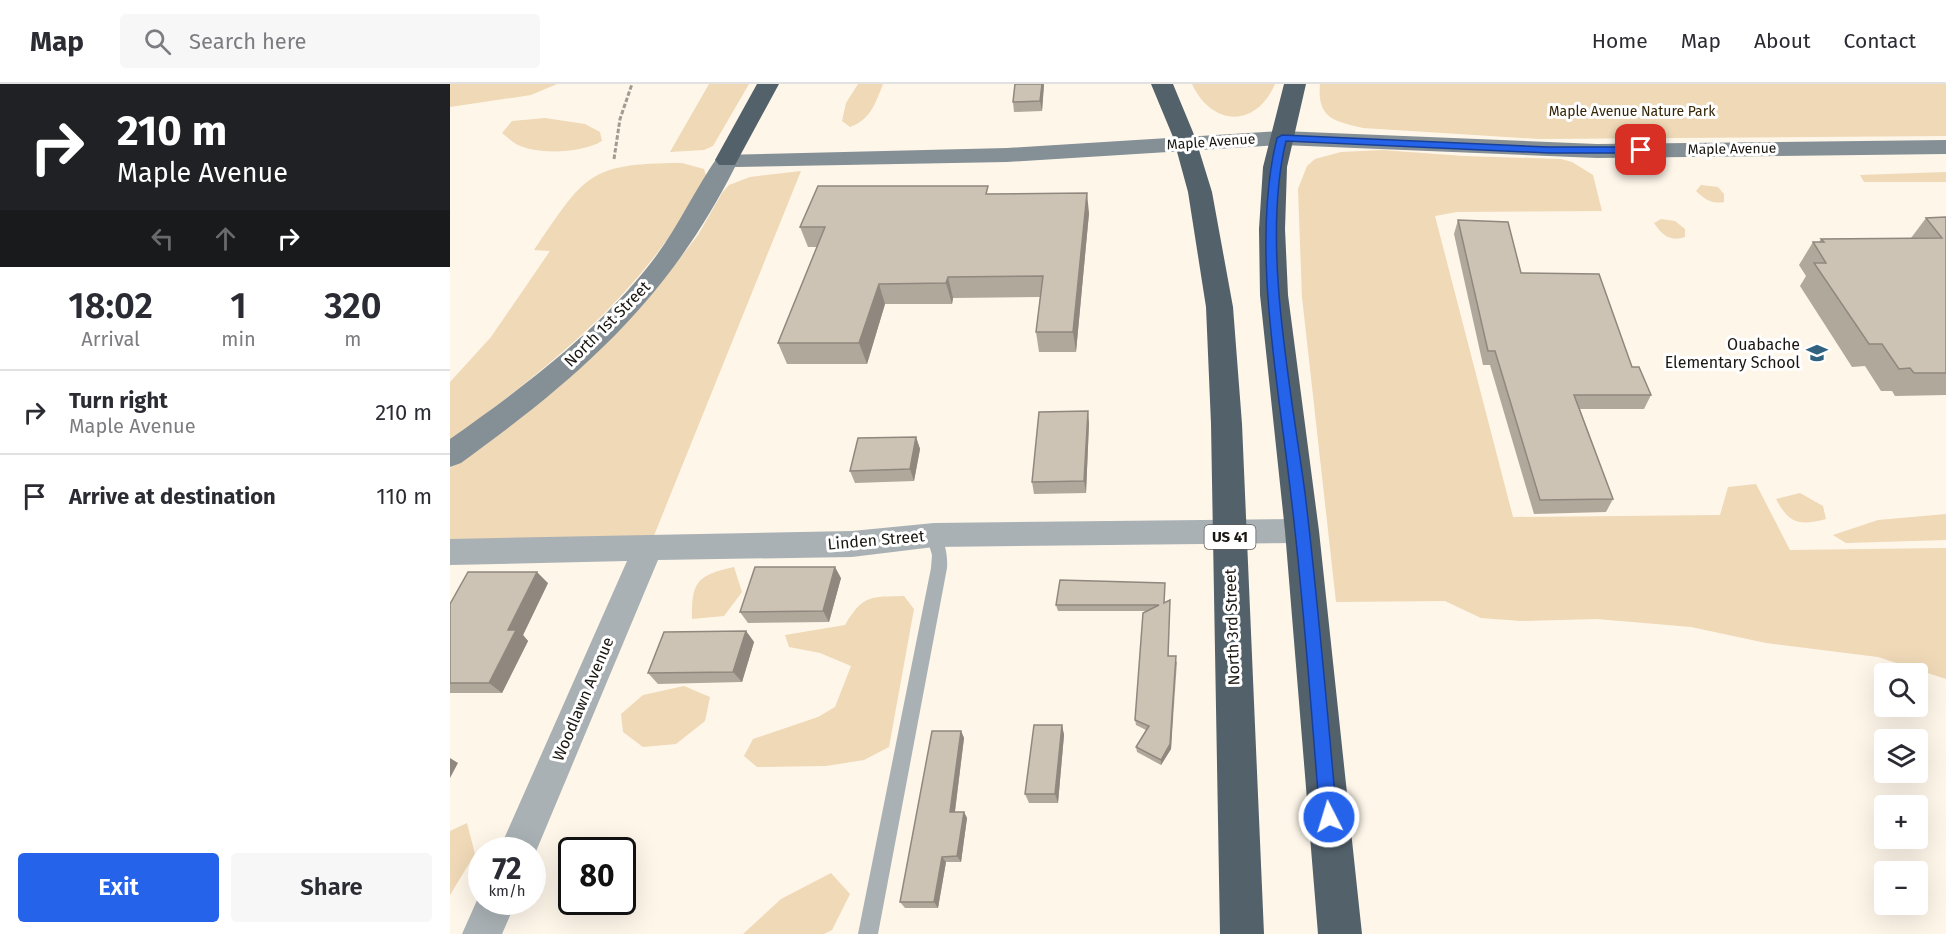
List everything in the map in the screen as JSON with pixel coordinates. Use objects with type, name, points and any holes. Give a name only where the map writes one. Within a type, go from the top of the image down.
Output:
[{"type":"highway","points":[[727,160],[768,84]]},
{"type":"highway","name":"US 41","points":[[1162,84],[1185,144]]},
{"type":"highway","points":[[1295,84],[1275,167],[1272,229],[1274,295],[1302,531],[1340,934]]},
{"type":"highway","name":"North 3rd Street","points":[[1185,144],[1203,208],[1222,330],[1230,476],[1229,531],[1242,934]]},
{"type":"main road","name":"Maple Avenue","points":[[727,160],[1007,155],[1282,138],[1597,151],[1946,147]]},
{"type":"main road","name":"North 1st Street","points":[[450,455],[544,384],[647,285],[686,231],[727,160]]},
{"type":"street","name":"Linden Street","points":[[450,552],[852,544],[934,535],[1302,531]]},
{"type":"street","name":"Woodlawn Avenue","points":[[524,837],[648,548]]},
{"type":"street","points":[[482,934],[490,915]]},
{"type":"lane","points":[[868,934],[939,568],[940,555],[934,535]]},
{"type":"path","points":[[614,159],[620,119],[632,84]]},
{"type":"green space","points":[[450,84],[557,84],[531,95],[450,107]]},
{"type":"green space","points":[[709,84],[749,84],[713,146],[704,150],[670,152]]},
{"type":"green space","points":[[858,84],[883,84],[868,115],[850,127],[842,121],[846,103]]},
{"type":"green space","points":[[1192,84],[1275,84],[1257,109],[1246,115],[1234,117],[1211,108]]},
{"type":"green space","name":"Maple Avenue Nature Park","points":[[1320,84],[1946,84],[1946,136],[1540,139],[1363,128],[1335,120],[1324,111],[1321,104]]},
{"type":"green space","points":[[545,118],[585,124],[600,132],[602,141],[583,148],[549,151],[518,145],[502,133],[512,121]]},
{"type":"green space","points":[[1382,150],[1464,156],[1561,159],[1572,162],[1593,175],[1602,211],[1457,212],[1435,216],[1513,517],[1720,515],[1728,487],[1756,484],[1790,550],[1946,548],[1946,679],[1928,673],[1928,663],[1897,663],[1878,657],[1766,643],[1691,627],[1597,619],[1521,621],[1481,618],[1445,601],[1336,602],[1302,297],[1298,189],[1307,166],[1315,159],[1341,152]]},
{"type":"green space","points":[[682,163],[704,169],[706,175],[683,216],[626,290],[560,354],[450,441],[450,382],[491,337],[550,251],[534,250],[565,205],[578,190],[607,171],[626,166]]},
{"type":"green space","points":[[801,171],[653,538],[450,542],[450,468],[510,423],[603,345],[643,305],[698,235],[729,185],[750,177]]},
{"type":"green space","points":[[1946,172],[1946,182],[1864,182],[1860,175]]},
{"type":"green space","points":[[1701,185],[1718,187],[1724,194],[1724,202],[1712,202],[1703,197],[1696,191]]},
{"type":"green space","points":[[1661,219],[1675,221],[1685,229],[1685,237],[1675,239],[1663,234],[1654,223]]},
{"type":"green space","points":[[1800,493],[1823,506],[1826,519],[1802,522],[1786,514],[1776,499]]},
{"type":"green space","points":[[1946,514],[1946,540],[1846,543],[1833,535],[1878,520]]},
{"type":"green space","points":[[734,567],[742,592],[724,616],[692,619],[693,596],[699,582],[712,573]]},
{"type":"green space","points":[[904,596],[914,609],[889,747],[864,760],[826,766],[757,767],[744,756],[753,739],[818,717],[835,707],[851,666],[820,653],[789,647],[785,635],[845,625],[857,608],[869,599]]},
{"type":"green space","points":[[684,686],[710,697],[705,721],[676,744],[643,747],[623,732],[621,714],[643,695]]},
{"type":"green space","points":[[467,823],[471,837],[468,837],[468,865],[450,895],[450,831]]},
{"type":"green space","points":[[831,873],[850,894],[832,930],[824,934],[743,934],[781,899]]},
{"type":"building","points":[[1015,84],[1042,84],[1040,101],[1013,102]]},
{"type":"building","points":[[818,186],[988,186],[986,194],[1087,193],[1073,332],[1036,332],[1043,276],[948,277],[946,283],[879,284],[859,343],[778,343],[825,227],[800,227]]},
{"type":"building","points":[[1946,217],[1946,373],[1914,373],[1910,368],[1899,369],[1882,344],[1869,344],[1814,263],[1826,263],[1813,242],[1824,242],[1821,239],[1942,238],[1926,218]]},
{"type":"building","points":[[1458,220],[1508,222],[1521,273],[1599,274],[1632,367],[1639,367],[1651,395],[1574,395],[1613,499],[1540,500],[1495,351],[1488,351]]},
{"type":"building","points":[[1088,411],[1084,481],[1032,482],[1039,412]]},
{"type":"building","points":[[916,437],[910,469],[850,471],[858,438]]},
{"type":"building","points":[[755,567],[835,567],[823,611],[740,612]]},
{"type":"building","points":[[468,572],[537,572],[508,630],[516,630],[489,683],[450,683],[450,604]]},
{"type":"building","points":[[1060,580],[1165,583],[1164,603],[1170,600],[1168,656],[1176,656],[1170,744],[1161,760],[1136,747],[1149,726],[1135,720],[1143,613],[1159,605],[1056,605]]},
{"type":"building","points":[[746,631],[733,672],[648,673],[664,632]]},
{"type":"building","points":[[1034,725],[1062,725],[1055,794],[1025,794]]},
{"type":"building","points":[[932,731],[961,731],[950,812],[964,812],[957,856],[942,857],[934,902],[900,902]]},
{"type":"place","name":"Ouabache Elementary School","points":[[1817,353]]},
{"type":"route","points":[[1329,817],[1302,531],[1274,295],[1272,229],[1275,167],[1282,138],[1549,150],[1641,150]]}]
